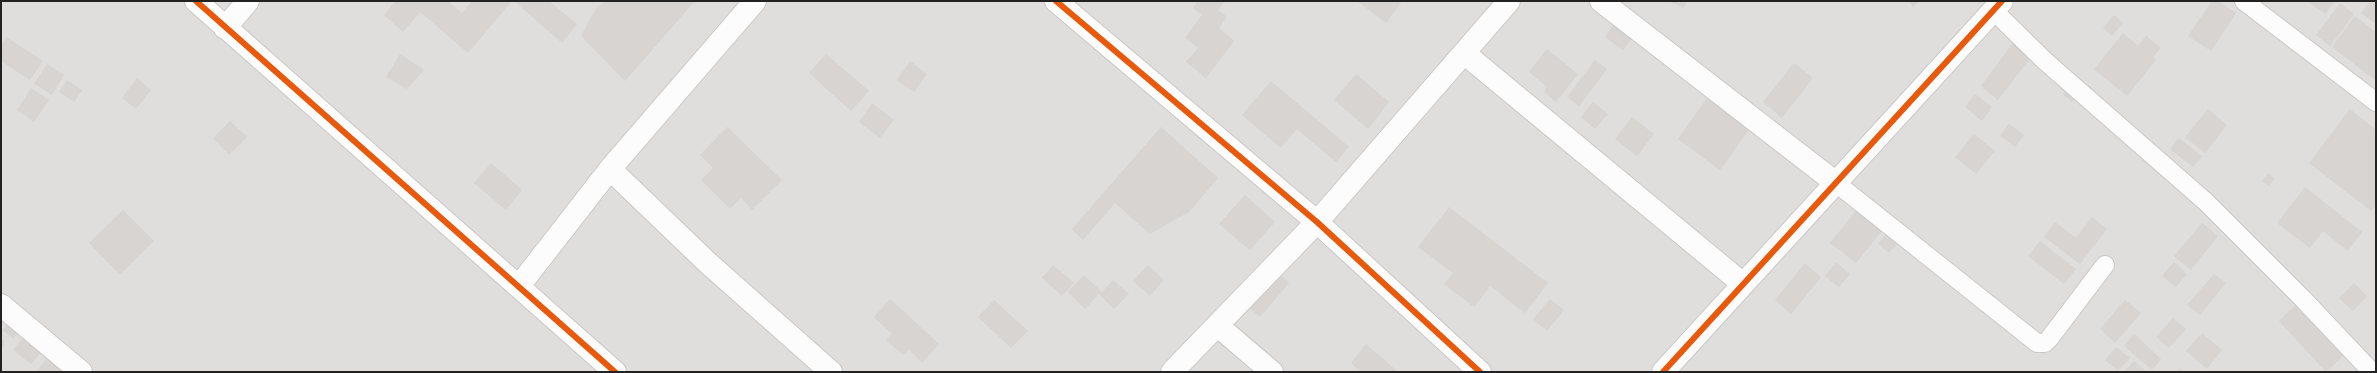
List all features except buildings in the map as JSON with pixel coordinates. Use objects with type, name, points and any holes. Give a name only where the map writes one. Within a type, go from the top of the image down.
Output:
[{"type":"street","points":[[196,1],[616,372]]},
{"type":"street","points":[[225,28],[248,1]]},
{"type":"street","points":[[519,286],[610,169],[755,1]]},
{"type":"street","points":[[1056,1],[1317,222],[1480,372]]},
{"type":"street","points":[[1172,372],[1317,222],[1509,1]]},
{"type":"street","points":[[1602,1],[1836,183]]},
{"type":"street","points":[[1663,372],[1998,6]]},
{"type":"street","points":[[1464,54],[1742,284]]},
{"type":"street","points":[[610,169],[708,263],[831,372]]},
{"type":"street","points":[[1,305],[81,372]]},
{"type":"street","points":[[1218,326],[1272,372]]},
{"type":"lane","points":[[2244,1],[2376,102]]},
{"type":"lane","points":[[1998,6],[2045,61],[2206,202],[2303,299],[2372,372]]},
{"type":"lane","points":[[1836,183],[2037,343],[2045,343],[2049,339],[2106,264]]},
{"type":"shaded area","points":[[1,1],[2376,1],[2376,372],[1,372]]},
{"type":"cycle path","points":[[196,1],[615,372]]},
{"type":"cycle path","points":[[1056,1],[1317,222],[1480,372]]},
{"type":"cycle path","points":[[1663,372],[2002,1]]}]
